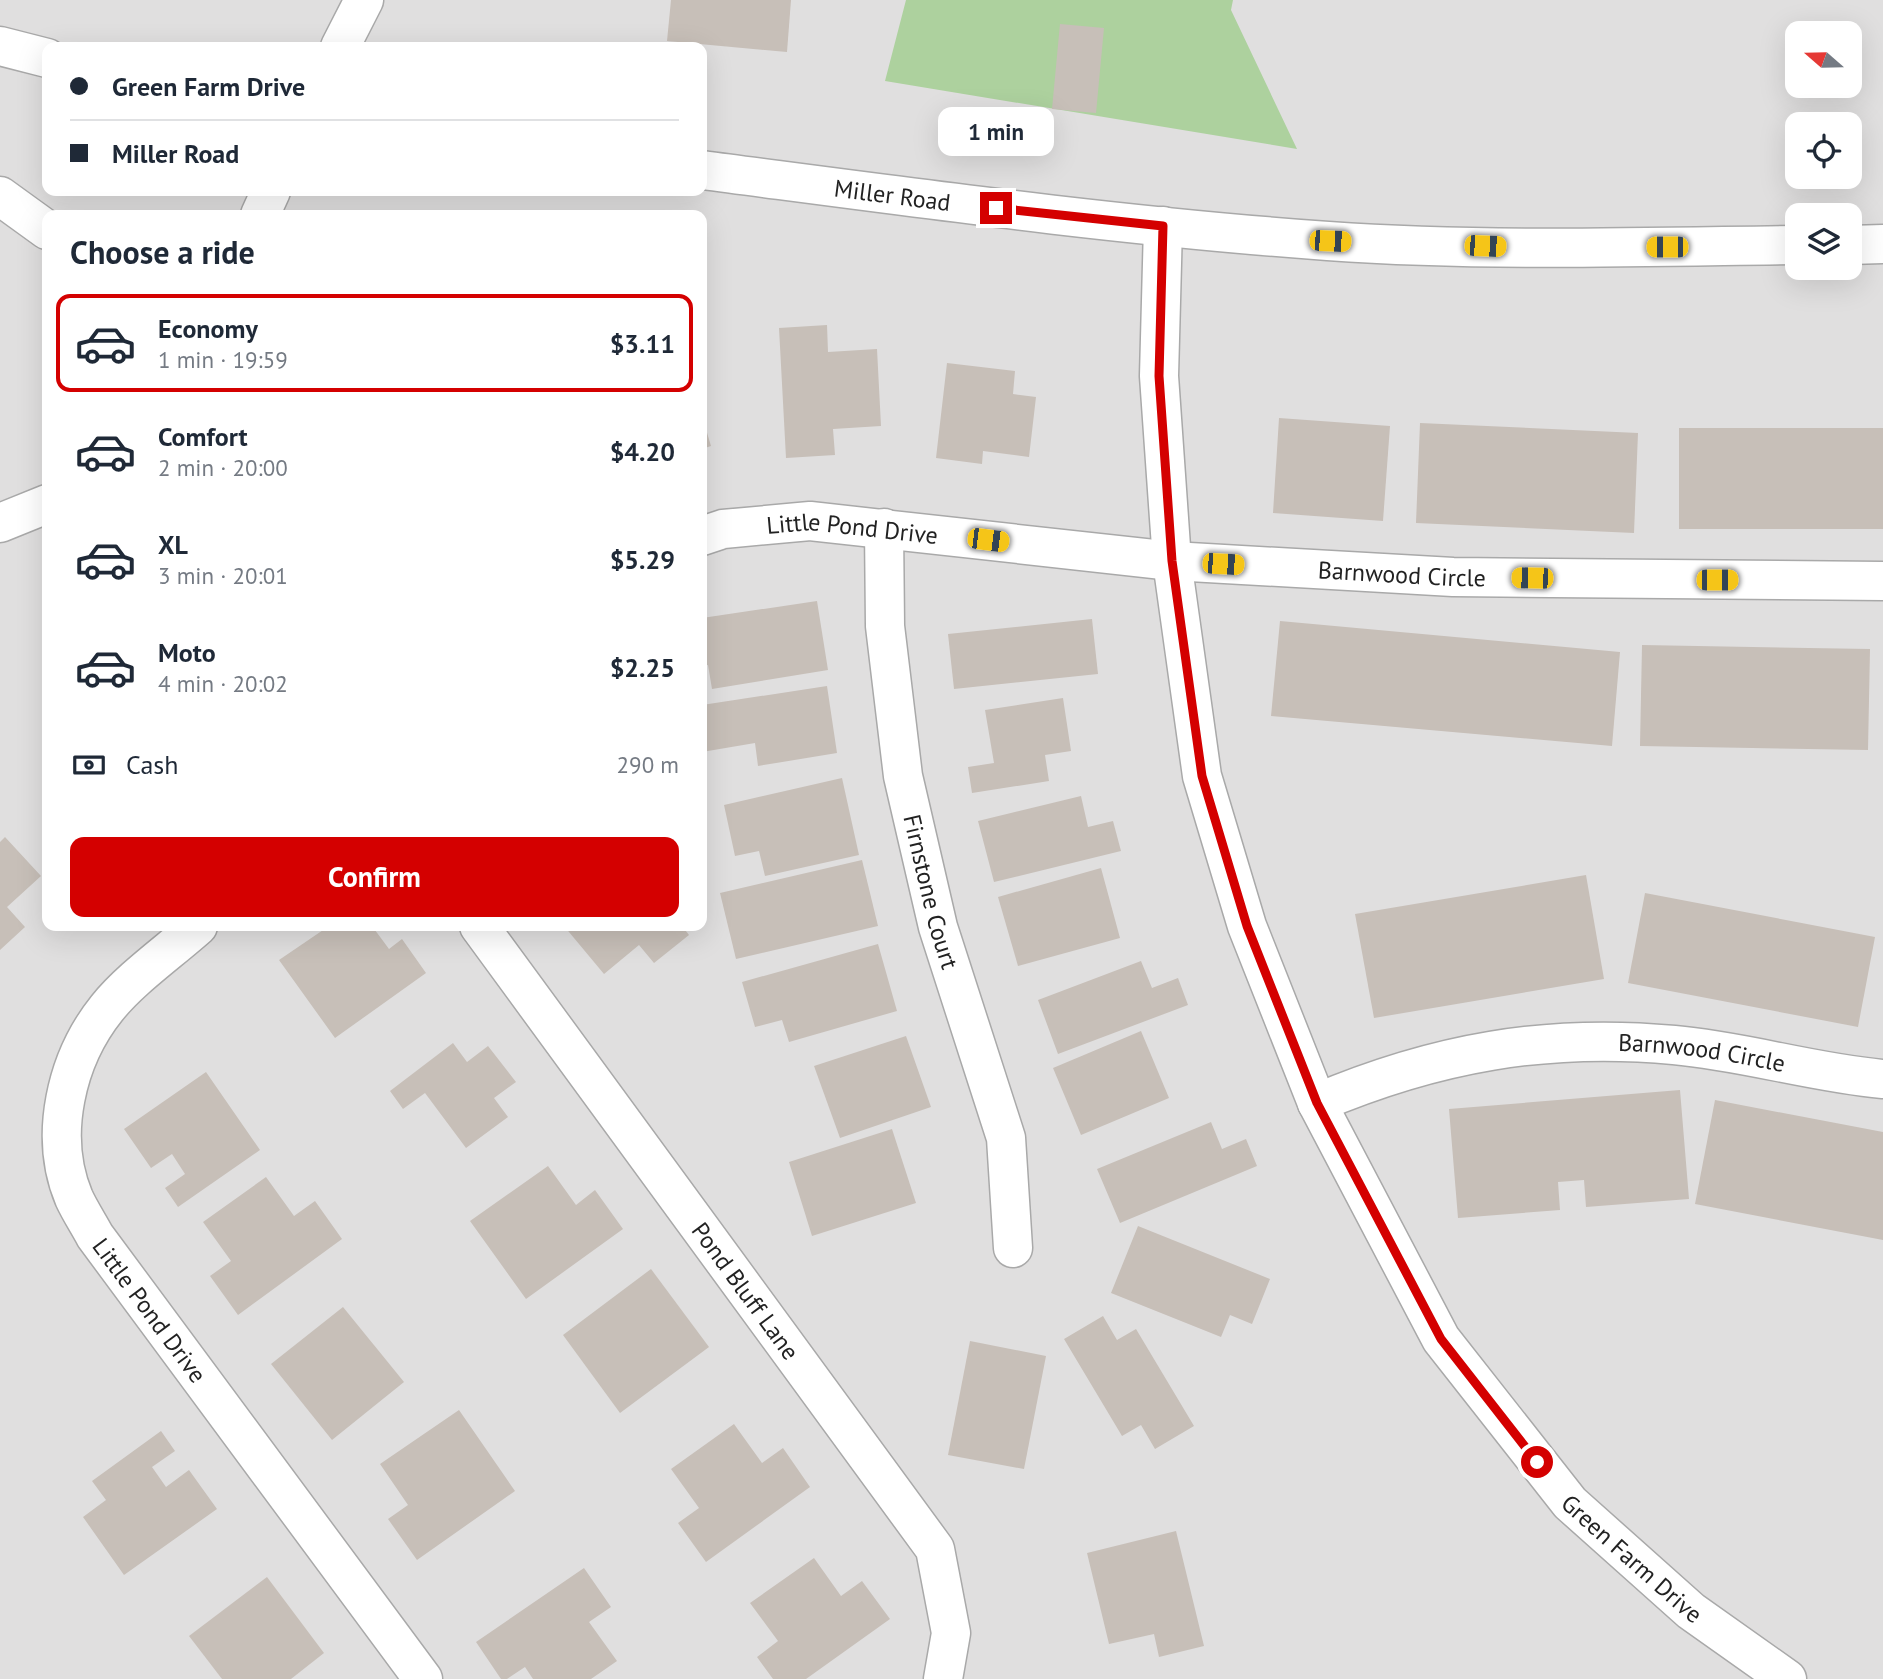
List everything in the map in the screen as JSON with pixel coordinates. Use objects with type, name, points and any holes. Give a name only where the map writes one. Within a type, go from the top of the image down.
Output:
[{"type":"street","points":[[343,42],[364,0]]},
{"type":"street","points":[[0,46],[42,57]]},
{"type":"street","name":"Miller Road","points":[[707,171],[1163,226],[1330,241],[1562,248],[1785,245]]},
{"type":"street","points":[[0,195],[42,226]]},
{"type":"street","name":"Green Farm Drive","points":[[1163,226],[1159,376],[1172,561],[1202,776],[1247,926],[1317,1103],[1441,1339],[1570,1503],[1691,1611],[1787,1679]]},
{"type":"street","points":[[1862,245],[1883,244]]},
{"type":"street","points":[[0,523],[42,506]]},
{"type":"street","name":"Little Pond Drive","points":[[707,534],[723,529],[810,521],[884,527],[1172,561]]},
{"type":"street","name":"Firnstone Court","points":[[884,527],[885,626],[903,776],[938,927],[1006,1138],[1013,1248]]},
{"type":"street","name":"Barnwood Circle","points":[[1172,561],[1453,577],[1883,581]]},
{"type":"street","name":"Little Pond Drive","points":[[192,931],[108,1006],[82,1043],[65,1093],[63,1154],[74,1197],[95,1236],[424,1679]]},
{"type":"street","name":"Pond Bluff Lane","points":[[483,931],[935,1549],[950,1633],[943,1679]]},
{"type":"street","name":"Barnwood Circle","points":[[1317,1103],[1367,1082],[1447,1058],[1515,1045],[1580,1042],[1675,1045],[1883,1079]]},
{"type":"shaded area","points":[[0,0],[1883,0],[1883,1679],[0,1679]]},
{"type":"green space","points":[[906,0],[1233,0],[1231,10],[1297,149],[885,81]]},
{"type":"building","points":[[671,0],[791,0],[787,52],[707,45],[707,42],[667,41]]},
{"type":"building","points":[[1060,24],[1104,28],[1096,113],[1052,109]]},
{"type":"building","points":[[827,325],[828,352],[877,349],[881,426],[833,429],[835,455],[786,458],[779,328]]},
{"type":"building","points":[[947,363],[1015,371],[1013,394],[1036,397],[1029,457],[983,451],[982,464],[936,458]]},
{"type":"building","points":[[1279,418],[1390,426],[1383,521],[1273,513]]},
{"type":"building","points":[[1420,423],[1638,433],[1634,533],[1416,523]]},
{"type":"building","points":[[1679,428],[1883,428],[1883,529],[1679,529]]},
{"type":"building","points":[[817,601],[828,670],[712,689],[707,665],[707,617]]},
{"type":"building","points":[[1092,619],[1098,674],[954,689],[948,634]]},
{"type":"building","points":[[1280,621],[1620,652],[1612,746],[1271,716]]},
{"type":"building","points":[[1642,645],[1870,649],[1868,750],[1640,746]]},
{"type":"building","points":[[827,686],[837,753],[758,766],[755,743],[707,751],[707,704]]},
{"type":"building","points":[[1063,698],[1071,751],[1045,755],[1049,781],[972,793],[968,767],[994,763],[985,710]]},
{"type":"building","points":[[842,778],[859,855],[765,876],[759,851],[735,856],[724,805]]},
{"type":"building","points":[[1081,796],[1088,827],[1113,821],[1121,851],[994,882],[978,821]]},
{"type":"building","points":[[5,837],[41,876],[7,907],[25,927],[0,950],[0,842]]},
{"type":"building","points":[[862,860],[878,926],[736,959],[720,893]]},
{"type":"building","points":[[1101,868],[1120,938],[1018,966],[998,897]]},
{"type":"building","points":[[1586,875],[1604,979],[1374,1018],[1355,914]]},
{"type":"building","points":[[1645,893],[1875,937],[1858,1027],[1628,983]]},
{"type":"building","points":[[322,931],[376,931],[389,949],[402,939],[426,973],[335,1038],[279,960]]},
{"type":"building","points":[[568,931],[686,931],[689,935],[654,963],[639,945],[604,974]]},
{"type":"building","points":[[878,944],[897,1011],[789,1042],[782,1020],[755,1027],[742,982]]},
{"type":"building","points":[[1141,961],[1152,988],[1178,978],[1188,1005],[1058,1054],[1038,1000]]},
{"type":"building","points":[[1141,1031],[1169,1098],[1081,1135],[1053,1068]]},
{"type":"building","points":[[906,1036],[931,1107],[840,1138],[814,1066]]},
{"type":"building","points":[[453,1043],[467,1062],[488,1046],[516,1082],[494,1098],[508,1117],[466,1148],[425,1093],[403,1109],[390,1091]]},
{"type":"building","points":[[206,1072],[260,1150],[178,1207],[165,1188],[185,1174],[172,1154],[151,1168],[124,1129]]},
{"type":"building","points":[[1680,1090],[1689,1199],[1586,1207],[1584,1180],[1558,1182],[1560,1210],[1458,1218],[1449,1109]]},
{"type":"building","points":[[1715,1100],[1883,1132],[1883,1240],[1695,1204]]},
{"type":"building","points":[[1211,1122],[1222,1149],[1246,1139],[1257,1166],[1120,1223],[1097,1169]]},
{"type":"building","points":[[892,1129],[916,1203],[812,1236],[789,1162]]},
{"type":"building","points":[[548,1166],[576,1205],[595,1190],[623,1229],[526,1299],[470,1221]]},
{"type":"building","points":[[266,1177],[294,1216],[315,1201],[342,1239],[238,1315],[210,1276],[231,1261],[203,1222]]},
{"type":"building","points":[[1138,1226],[1270,1279],[1252,1324],[1230,1315],[1221,1337],[1111,1293]]},
{"type":"building","points":[[651,1269],[709,1347],[620,1413],[563,1335]]},
{"type":"building","points":[[343,1307],[404,1382],[332,1440],[271,1364]]},
{"type":"building","points":[[1103,1316],[1117,1340],[1136,1329],[1194,1426],[1155,1449],[1141,1425],[1122,1436],[1064,1339]]},
{"type":"building","points":[[970,1341],[1046,1356],[1024,1469],[948,1455]]},
{"type":"building","points":[[459,1410],[515,1491],[417,1560],[388,1519],[408,1505],[380,1464]]},
{"type":"building","points":[[734,1424],[762,1463],[783,1448],[810,1487],[706,1562],[678,1523],[699,1508],[671,1469]]},
{"type":"building","points":[[161,1431],[175,1451],[152,1467],[166,1487],[189,1470],[217,1509],[124,1575],[83,1517],[106,1500],[92,1481]]},
{"type":"building","points":[[1176,1531],[1204,1646],[1159,1657],[1154,1634],[1109,1644],[1087,1553]]},
{"type":"building","points":[[814,1558],[841,1596],[862,1581],[890,1619],[806,1679],[773,1679],[757,1657],[778,1641],[750,1603]]},
{"type":"building","points":[[584,1568],[611,1607],[589,1622],[617,1661],[591,1679],[533,1679],[525,1667],[507,1679],[501,1679],[476,1642]]},
{"type":"building","points":[[267,1577],[324,1653],[291,1679],[222,1679],[189,1636]]},
{"type":"route","points":[[996,208],[1163,226],[1159,376],[1172,561],[1202,776],[1247,926],[1317,1103],[1441,1339],[1537,1462]]}]
